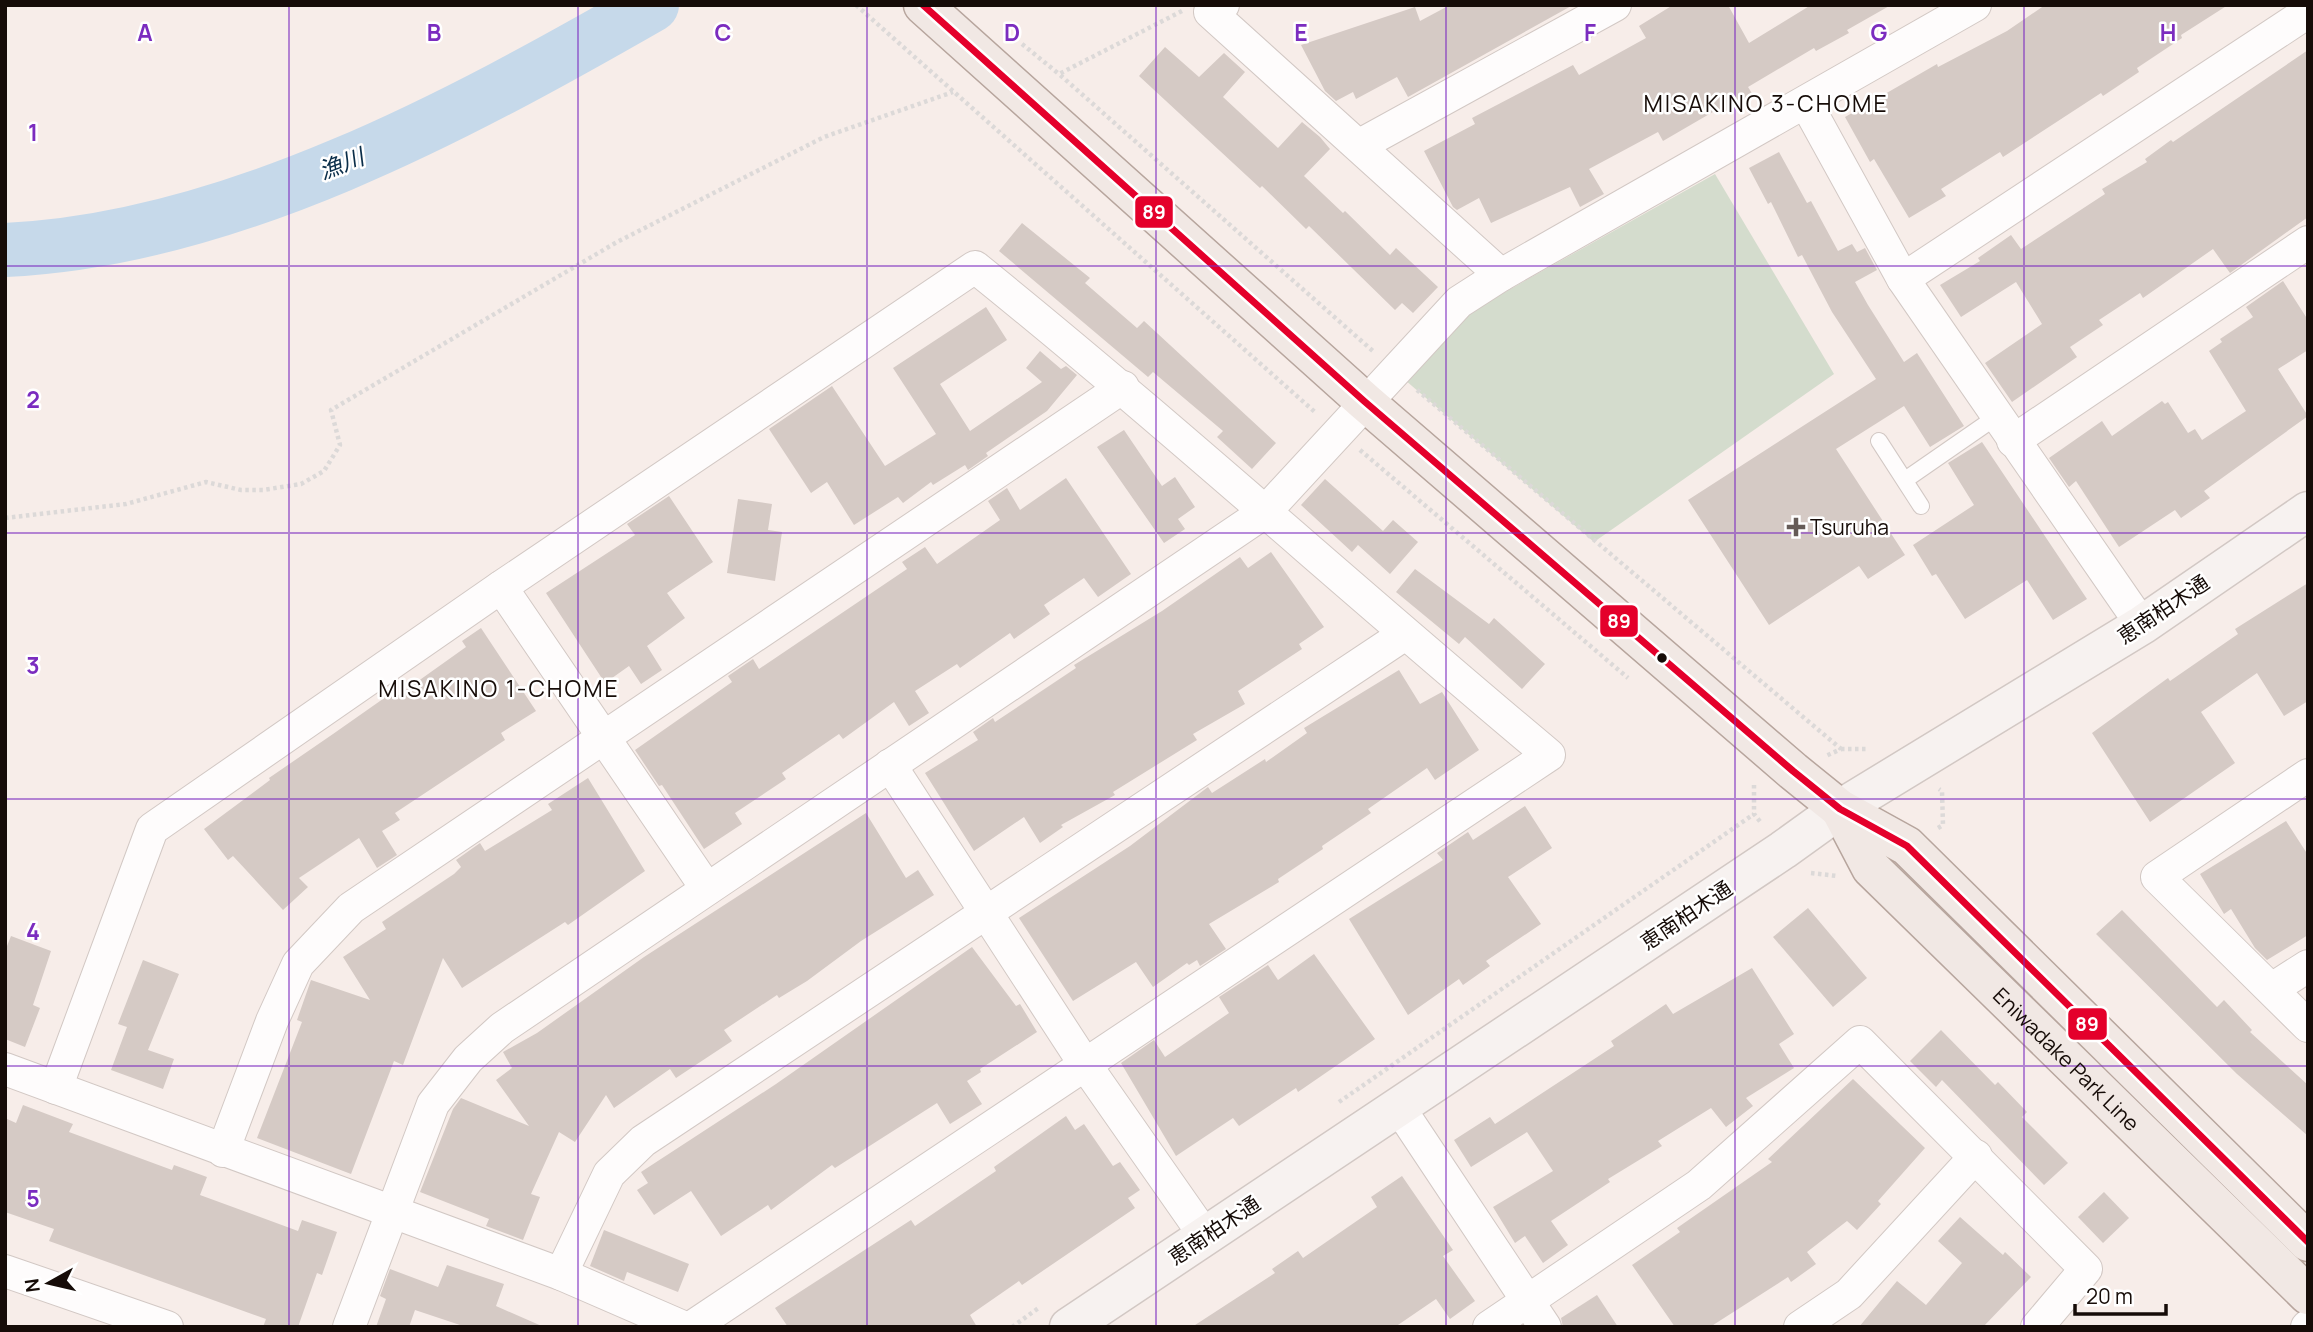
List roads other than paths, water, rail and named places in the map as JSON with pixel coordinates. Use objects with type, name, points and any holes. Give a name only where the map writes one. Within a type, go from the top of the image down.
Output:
[{"type":"main road","name":"Eniwadake Park Line","points":[[923,5],[1364,401],[1840,809],[1907,846],[2308,1242]]},
{"type":"main road","name":"Eniwadake Park Line","points":[[1840,809],[1871,868],[2308,1295]]},
{"type":"street","points":[[1223,5],[1210,12],[1501,275]]},
{"type":"street","points":[[1360,145],[1615,5]]},
{"type":"street","points":[[349,1327],[433,1104],[468,1059],[502,1028],[1265,512],[1364,401],[1459,302],[1501,275],[1975,5]]},
{"type":"street","points":[[1903,279],[2308,12]]},
{"type":"street","points":[[1806,103],[1903,279],[2004,429],[2142,625]]},
{"type":"street","points":[[2004,429],[2308,242]]},
{"type":"street","points":[[56,1088],[152,829],[501,587],[975,267],[1123,387],[1405,634],[1549,755],[692,1327]]},
{"type":"street","points":[[223,1151],[272,1020],[298,964],[351,908],[1123,387]]},
{"type":"street","name":"恵南柏木通","points":[[1058,1315],[1205,1236],[1783,850],[1840,809],[2142,625],[2308,511]]},
{"type":"street","points":[[501,587],[707,889]]},
{"type":"street","points":[[561,1273],[609,1174],[643,1141],[1405,634]]},
{"type":"street","points":[[890,765],[1084,1063],[1205,1236]]},
{"type":"street","points":[[2308,775],[2157,877],[2308,1026]]},
{"type":"street","points":[[2272,989],[2308,965]]},
{"type":"street","points":[[1489,1327],[1699,1185],[1860,1042],[2086,1269],[2036,1327]]},
{"type":"street","points":[[5,1069],[391,1213],[561,1273],[683,1327]]},
{"type":"street","points":[[1398,1106],[1545,1327]]},
{"type":"street","points":[[1800,1327],[1849,1294],[1976,1156]]},
{"type":"street","points":[[5,1270],[153,1324]]},
{"type":"lane","points":[[1905,480],[2004,429]]},
{"type":"lane","points":[[1879,441],[1921,506]]},
{"type":"waterway","name":"漁川","points":[[5,250],[90,241],[174,223],[258,197],[341,165],[422,128],[502,88],[652,5]]},
{"type":"place","name":"Tsuruha","points":[[1796,527]]},
{"type":"district","name":"MISAKINO 3-CHOME","points":[[1766,103]]},
{"type":"district","name":"MISAKINO 1-CHOME","points":[[499,688]]}]
